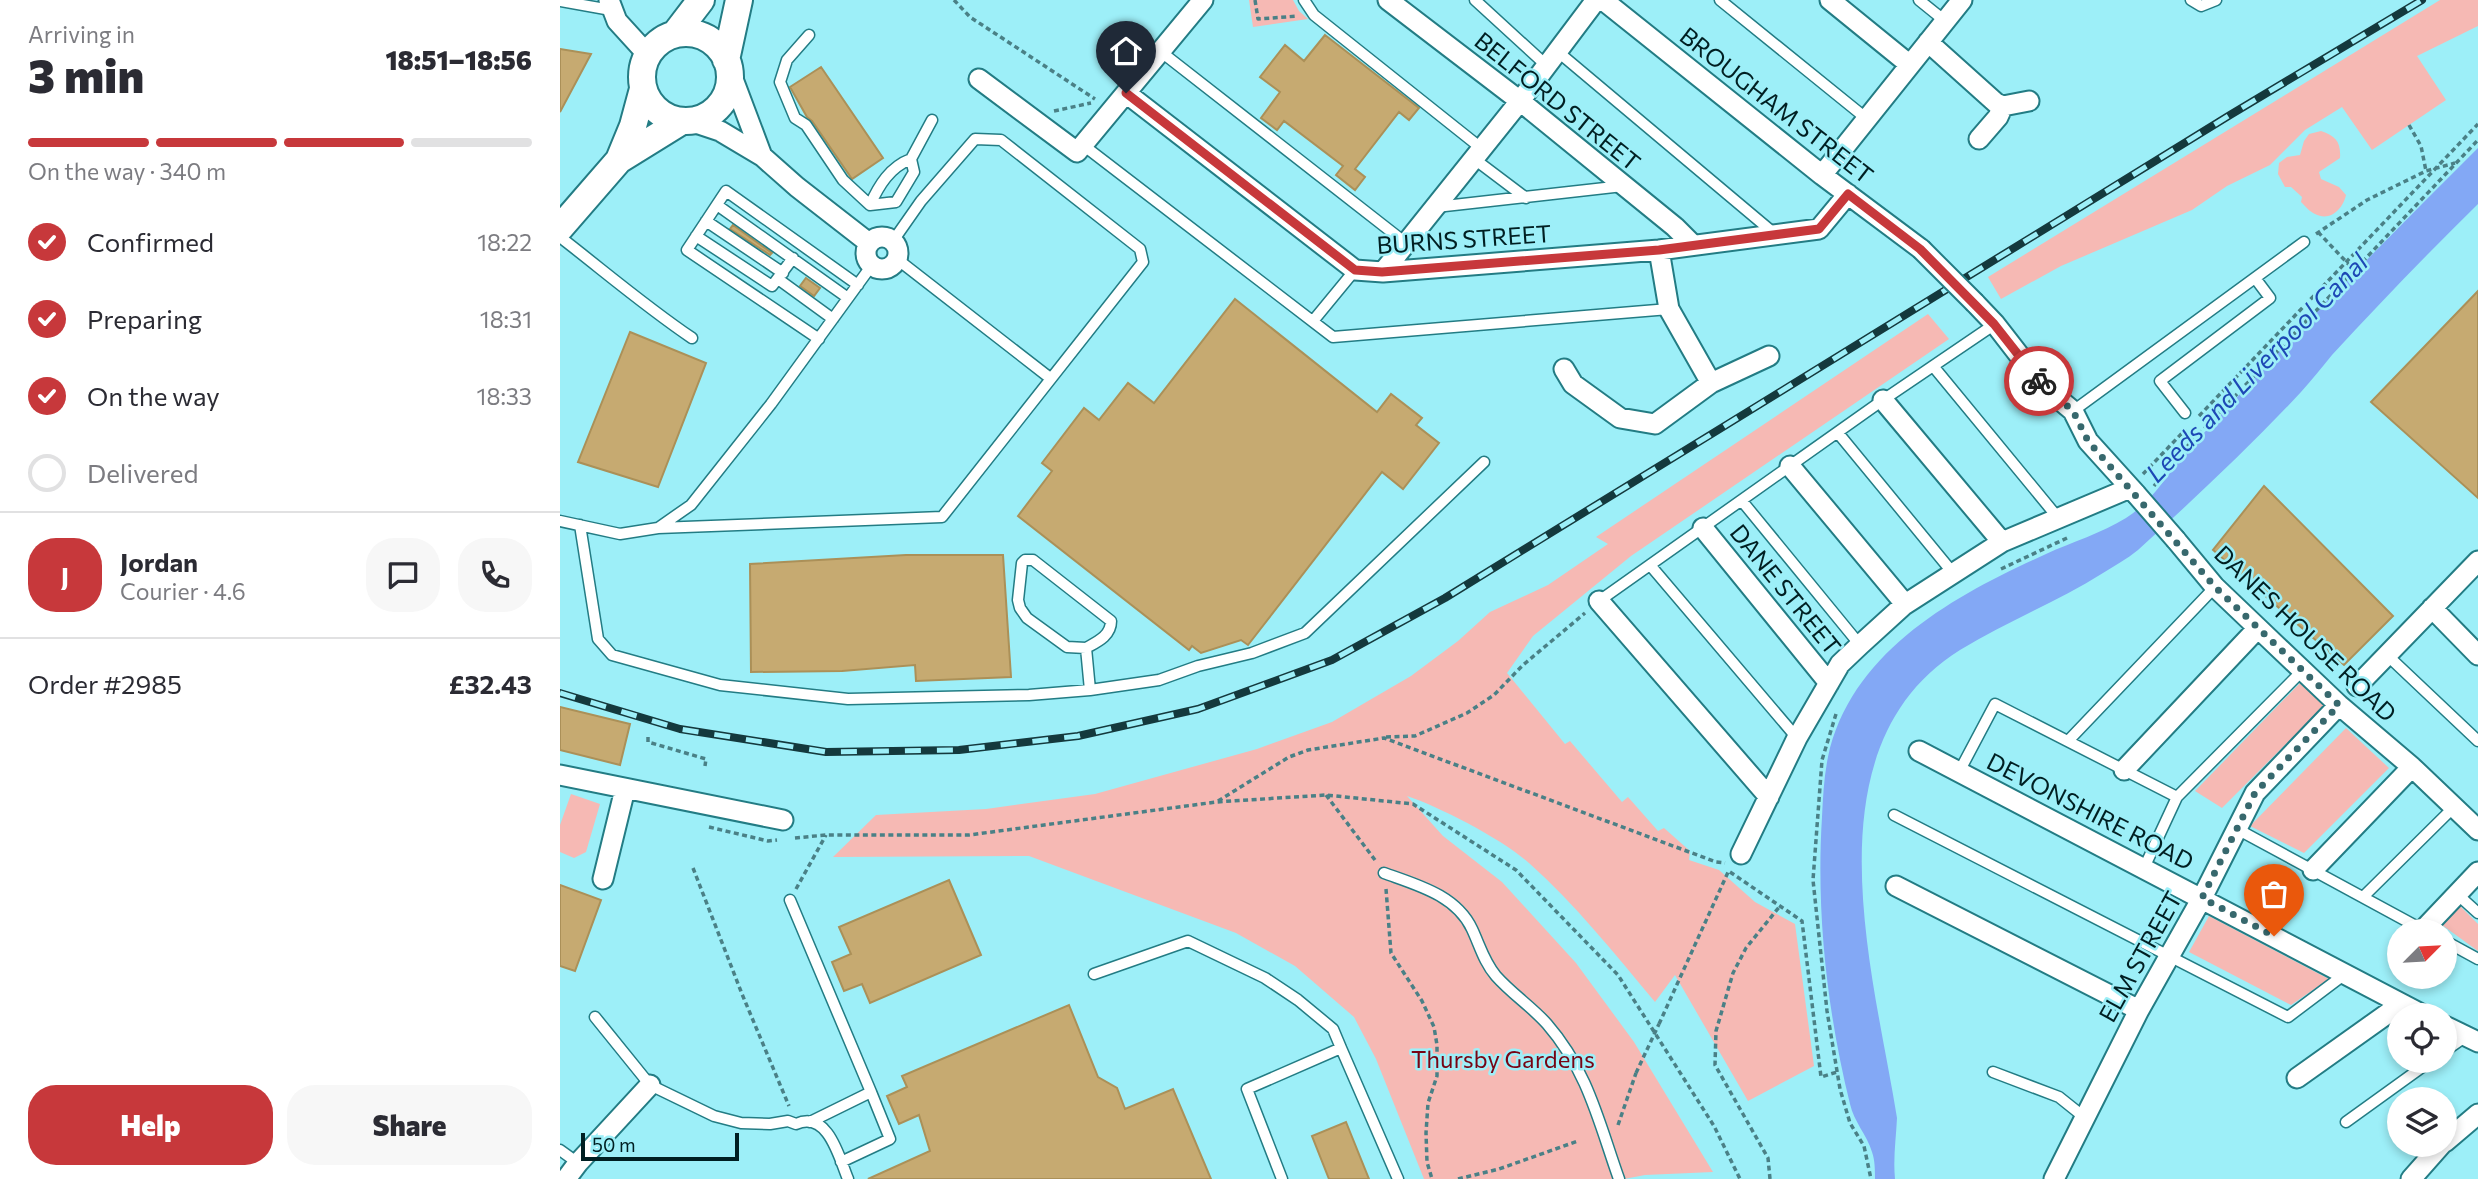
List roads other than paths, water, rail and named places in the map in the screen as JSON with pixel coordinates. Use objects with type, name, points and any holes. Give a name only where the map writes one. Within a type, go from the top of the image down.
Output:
[{"type":"main road","points":[[674,34],[701,0]]},
{"type":"main road","points":[[643,89],[657,111],[669,118],[686,121],[704,118],[716,110],[725,99],[729,85],[728,65],[739,0]]},
{"type":"main road","points":[[560,228],[619,160],[633,126],[643,89],[642,78],[648,55],[664,39],[674,34],[699,35],[720,49],[728,65]]},
{"type":"main road","points":[[619,160],[686,121]]},
{"type":"street","name":"BELFORD STREET","points":[[1388,0],[1520,101],[1675,227],[1693,245]]},
{"type":"street","points":[[1382,272],[1520,101],[1596,0]]},
{"type":"street","name":"BROUGHAM STREET","points":[[1603,0],[1822,175],[1920,249],[1975,303]]},
{"type":"street","points":[[1830,0],[1910,65]]},
{"type":"street","points":[[1822,175],[1962,0]]},
{"type":"street","points":[[979,79],[1028,116],[1080,149],[1160,51],[1193,3]]},
{"type":"street","points":[[610,5],[627,34],[648,55]]},
{"type":"street","points":[[1928,42],[1996,103],[2003,106],[2029,100]]},
{"type":"street","points":[[728,65],[762,156]]},
{"type":"street","name":"BURNS STREET","points":[[1126,93],[1355,270],[1382,272],[1659,250],[1819,229],[1848,194]]},
{"type":"street","points":[[1979,139],[1998,117],[2003,106]]},
{"type":"street","points":[[686,121],[720,131],[762,156],[869,243]]},
{"type":"street","points":[[881,236],[895,250],[892,266],[885,268],[872,265],[866,254],[869,243],[881,236]]},
{"type":"street","points":[[1659,250],[1669,309],[1711,383]]},
{"type":"street","name":"DANES HOUSE ROAD","points":[[1975,303],[2043,386],[2073,411],[2088,441],[2139,490],[2215,587],[2302,671],[2412,767],[2478,830]]},
{"type":"street","points":[[1564,369],[1573,384],[1620,418],[1655,424],[1711,383],[1769,356]]},
{"type":"street","points":[[1883,400],[2002,542]]},
{"type":"street","points":[[1790,466],[1905,604]]},
{"type":"street","points":[[1741,854],[1797,738],[1840,664],[1860,645],[1905,604],[2002,542],[2139,490]]},
{"type":"street","name":"DANE STREET","points":[[1703,528],[1829,683]]},
{"type":"street","points":[[2357,687],[2478,561]]},
{"type":"street","points":[[1599,601],[1769,797]]},
{"type":"street","points":[[2432,608],[2478,655]]},
{"type":"street","points":[[2124,770],[2258,628]]},
{"type":"street","name":"ELM STREET","points":[[2054,1179],[2139,1010],[2202,898],[2255,793],[2339,705]]},
{"type":"street","name":"DEVONSHIRE ROAD","points":[[1919,751],[2399,1003]]},
{"type":"street","points":[[2313,870],[2412,767]]},
{"type":"street","points":[[560,775],[787,829]]},
{"type":"street","points":[[603,879],[625,789]]},
{"type":"street","points":[[2434,919],[2478,872]]},
{"type":"street","points":[[1896,886],[2139,1010]]},
{"type":"street","points":[[2297,1078],[2387,1014]]},
{"type":"street","points":[[566,1179],[649,1085]]},
{"type":"street","points":[[2457,1132],[2478,1114]]},
{"type":"street","points":[[2411,1179],[2431,1157]]},
{"type":"lane","points":[[1475,0],[1776,235]]},
{"type":"lane","points":[[1720,0],[1867,119]]},
{"type":"lane","points":[[1919,0],[1945,22]]},
{"type":"lane","points":[[2191,0],[2201,6],[2216,0]]},
{"type":"lane","points":[[560,1],[610,5]]},
{"type":"lane","points":[[1305,3],[1526,198]]},
{"type":"lane","points":[[809,35],[787,60],[780,82],[795,118],[806,125],[843,180],[870,205],[896,202],[914,172],[911,159]]},
{"type":"lane","points":[[1160,51],[1406,244]]},
{"type":"lane","points":[[870,205],[879,186],[898,164],[911,159],[932,120]]},
{"type":"lane","points":[[560,521],[620,534],[658,528],[942,517],[1143,262],[1140,249],[1001,140],[975,138],[921,201],[895,250],[1050,378]]},
{"type":"lane","points":[[1080,149],[1333,337],[1669,309]]},
{"type":"lane","points":[[1436,207],[1624,186]]},
{"type":"lane","points":[[818,339],[687,250],[726,191],[858,285]]},
{"type":"lane","points":[[717,205],[848,298]]},
{"type":"lane","points":[[706,221],[833,319]]},
{"type":"lane","points":[[696,236],[772,286],[793,258]]},
{"type":"lane","points":[[560,237],[647,307],[692,338]]},
{"type":"lane","points":[[2073,411],[2304,243]]},
{"type":"lane","points":[[658,528],[691,505],[872,265]]},
{"type":"lane","points":[[1312,321],[1355,270]]},
{"type":"lane","points":[[2185,413],[2160,381],[2270,298],[2255,278]]},
{"type":"lane","points":[[1599,601],[1994,324]]},
{"type":"lane","points":[[1933,366],[2059,519]]},
{"type":"lane","points":[[1838,433],[1953,573]]},
{"type":"lane","points":[[580,525],[598,639],[612,655],[720,685],[848,699],[1029,695],[1159,680],[1198,666],[1252,653],[1305,633],[1484,462]]},
{"type":"lane","points":[[1742,501],[1860,645]]},
{"type":"lane","points":[[1026,560],[1033,561],[1108,617],[1111,627],[1102,640],[1086,648],[1067,647],[1027,618],[1020,608],[1018,600],[1022,563],[1026,560]]},
{"type":"lane","points":[[1650,565],[1797,738]]},
{"type":"lane","points":[[2068,741],[2215,587]]},
{"type":"lane","points":[[1086,648],[1090,690]]},
{"type":"lane","points":[[2387,655],[2478,741]]},
{"type":"lane","points":[[2144,868],[2177,797],[2302,671]]},
{"type":"lane","points":[[1959,772],[1995,704],[2177,797]]},
{"type":"lane","points":[[2363,897],[2454,807]]},
{"type":"lane","points":[[1894,815],[2288,1017],[2345,974]]},
{"type":"lane","points":[[2237,829],[2404,919]]},
{"type":"lane","points":[[1384,873],[1436,892],[1465,916],[1483,957],[1496,976],[1546,1023],[1578,1067],[1598,1113],[1619,1179]]},
{"type":"lane","points":[[2457,894],[2478,913]]},
{"type":"lane","points":[[790,900],[890,1139],[841,1162]]},
{"type":"lane","points":[[1094,974],[1188,941],[1265,978],[1298,1000],[1334,1029],[1398,1179]]},
{"type":"lane","points":[[2457,948],[2478,959]]},
{"type":"lane","points":[[595,1017],[649,1085],[714,1116],[741,1123],[769,1124],[788,1121],[796,1124],[805,1120],[817,1123],[830,1135],[848,1179]]},
{"type":"lane","points":[[1282,1179],[1247,1089],[1341,1048]]},
{"type":"lane","points":[[1993,1072],[2059,1097],[2084,1117]]},
{"type":"lane","points":[[2347,1122],[2414,1073]]},
{"type":"lane","points":[[810,1122],[871,1092]]},
{"type":"lane","points":[[560,1150],[578,1163]]},
{"type":"water","points":[[2478,148],[2478,204],[2368,316],[2262,433],[2201,492],[2134,553],[2086,583],[1960,650],[1912,692],[1882,744],[1866,802],[1862,866],[1866,932],[1897,1118],[1895,1179],[1875,1179],[1873,1155],[1852,1111],[1842,1069],[1829,997],[1822,925],[1821,853],[1828,757],[1840,720],[1859,686],[1883,657],[1943,608],[2011,570],[2117,523],[2139,508],[2297,332]]},
{"type":"railway","points":[[560,693],[680,729],[826,752],[959,750],[1078,736],[1198,709],[1332,660],[1445,598],[2230,115],[2422,0]]},
{"type":"water label","name":"Leeds and Liverpool Canal","points":[[2257,368]]},
{"type":"park label","name":"Thursby Gardens","points":[[1503,1060]]}]
